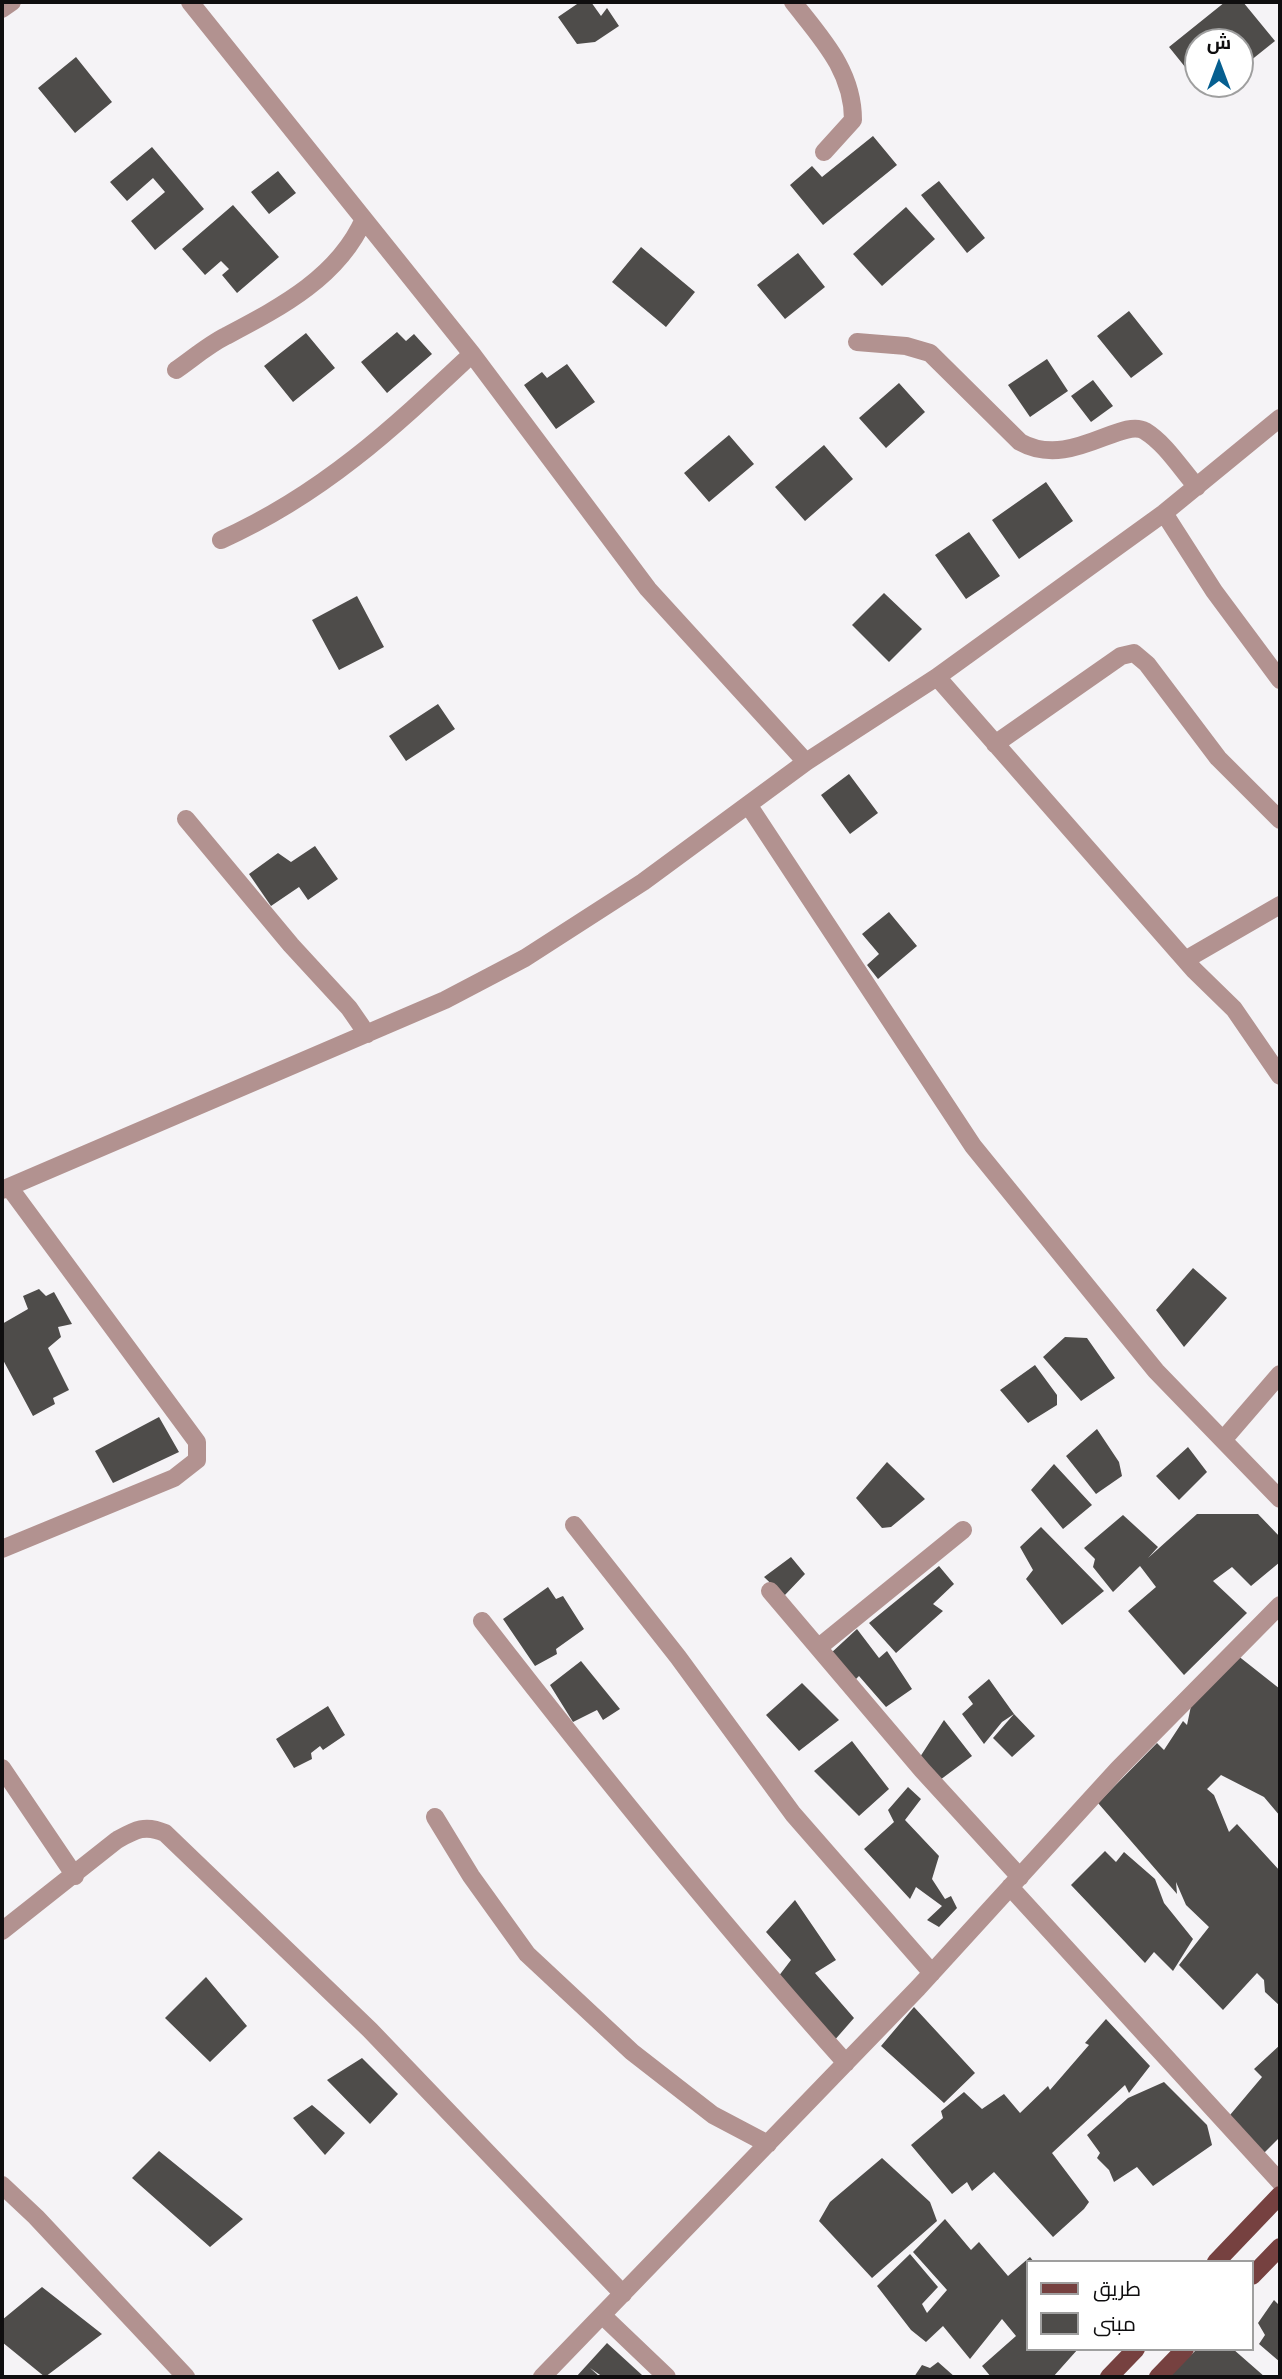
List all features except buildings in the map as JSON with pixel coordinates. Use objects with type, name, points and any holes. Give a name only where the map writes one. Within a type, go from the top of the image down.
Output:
[{"type":"main road","points":[[1218,2260],[1280,2195]]},
{"type":"main road","points":[[1254,2274],[1280,2247]]},
{"type":"main road","points":[[1109,2377],[1134,2351]]},
{"type":"main road","points":[[1158,2377],[1183,2351]]},
{"type":"street","points":[[2,9],[12,2]]},
{"type":"street","points":[[190,2],[472,354],[648,589],[806,762]]},
{"type":"street","points":[[793,2],[845,72],[853,99],[853,120],[824,152]]},
{"type":"street","points":[[176,370],[224,337],[281,308],[303,291],[354,242],[363,219]]},
{"type":"street","points":[[857,342],[906,346],[930,353],[1020,442],[1035,450],[1049,453],[1075,448],[1133,428],[1143,430],[1168,452],[1197,487]]},
{"type":"street","points":[[221,540],[257,524],[311,492],[378,442],[472,354]]},
{"type":"street","points":[[2,1549],[174,1478],[197,1460],[197,1442],[6,1189],[445,1000],[525,958],[643,882],[806,762],[937,677],[1164,513],[1280,418]]},
{"type":"street","points":[[1164,513],[1214,591],[1280,680]]},
{"type":"street","points":[[995,744],[1121,656],[1134,653],[1147,664],[1218,758],[1280,820]]},
{"type":"street","points":[[937,677],[1185,960],[1234,1009],[1280,1076]]},
{"type":"street","points":[[749,806],[973,1146],[1156,1371],[1280,1499]]},
{"type":"street","points":[[187,819],[291,945],[349,1007],[367,1034]]},
{"type":"street","points":[[1185,960],[1280,905]]},
{"type":"street","points":[[1223,1440],[1280,1374]]},
{"type":"street","points":[[574,1525],[678,1657],[793,1814],[932,1973]]},
{"type":"street","points":[[819,1647],[963,1530]]},
{"type":"street","points":[[770,1591],[1015,1882],[1280,2182]]},
{"type":"street","points":[[541,2377],[932,1973],[1118,1769],[1280,1605]]},
{"type":"street","points":[[482,1620],[639,1823],[734,1937],[846,2063]]},
{"type":"street","points":[[2,1768],[75,1876]]},
{"type":"street","points":[[435,1817],[471,1876],[527,1954],[642,2060],[713,2115],[768,2144]]},
{"type":"street","points":[[2,1931],[75,1876],[117,1840],[137,1829],[152,1827],[178,1843],[360,2021],[623,2294]]},
{"type":"street","points":[[2,2185],[36,2217],[186,2377]]},
{"type":"street","points":[[602,2315],[667,2377]]}]
